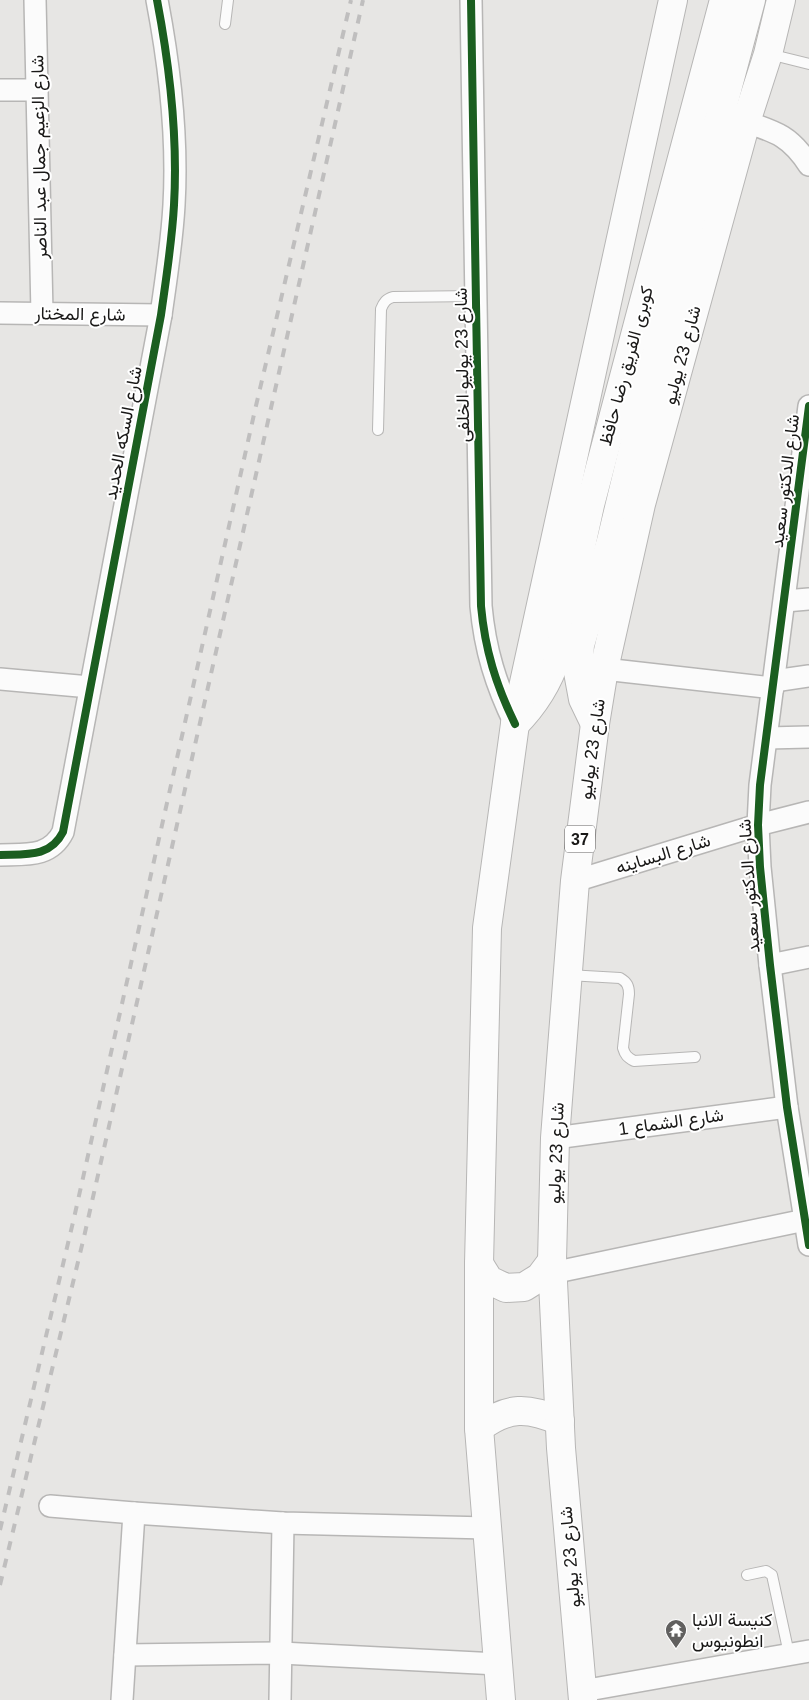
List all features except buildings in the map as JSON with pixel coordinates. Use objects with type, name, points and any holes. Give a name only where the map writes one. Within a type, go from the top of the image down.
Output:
[{"type":"main road","points":[[501,1700],[480,1428],[479,1264],[487,928],[515,724],[673,0]]},
{"type":"main road","name":"كوبرى الفريق رضا حافظ","points":[[595,724],[583,699],[578,672],[580,645],[611,541],[641,364],[724,0]]},
{"type":"main road","name":"كوبرى الفريق رضا حافظ","points":[[515,724],[540,694],[550,676],[557,656],[590,505],[641,364],[751,0]]},
{"type":"main road","name":"شارع 23 يوليو","points":[[582,1696],[560,1422],[552,1267],[555,1138],[575,881],[604,669],[641,504],[746,122],[768,54],[781,0]]},
{"type":"main road","points":[[479,1264],[489,1280],[506,1288],[524,1287],[552,1267]]},
{"type":"main road","points":[[480,1428],[493,1417],[509,1412],[526,1410],[542,1414],[560,1422]]},
{"type":"street","name":"شارع الزعيم جمال عبد الناصر","points":[[35,0],[42,313]]},
{"type":"street","name":"شارع السكه الحديد","points":[[0,855],[35,853],[53,846],[63,832],[160,315],[170,255],[175,153],[166,51],[157,0]]},
{"type":"street","name":"شارع 23 يوليو الخلفى","points":[[471,0],[481,606],[483,631],[490,664],[501,695],[515,724]]},
{"type":"street","points":[[0,90],[37,90]]},
{"type":"street","points":[[746,122],[775,132],[798,149],[809,165]]},
{"type":"street","name":"شارع المختار","points":[[0,313],[160,315]]},
{"type":"street","name":"شارع الدكتور سعيد","points":[[809,416],[760,785],[758,826],[760,867],[770,965],[795,1117],[809,1246]]},
{"type":"street","points":[[785,601],[809,599]]},
{"type":"street","points":[[604,669],[774,684],[809,676]]},
{"type":"street","points":[[0,680],[90,687]]},
{"type":"street","points":[[767,738],[809,736]]},
{"type":"street","name":"شارع البساينه","points":[[575,881],[809,812]]},
{"type":"street","points":[[770,965],[809,957]]},
{"type":"street","name":"شارع الشماع 1","points":[[555,1138],[795,1117]]},
{"type":"street","points":[[552,1267],[805,1220]]},
{"type":"street","points":[[50,1506],[283,1523],[487,1528]]},
{"type":"street","points":[[122,1700],[134,1513]]},
{"type":"street","points":[[280,1700],[283,1523]]},
{"type":"street","points":[[582,1696],[799,1652]]},
{"type":"street","points":[[125,1655],[281,1653],[498,1664]]},
{"type":"lane","points":[[225,24],[228,0]]},
{"type":"lane","points":[[768,54],[809,64]]},
{"type":"lane","points":[[378,430],[381,309],[383,303],[393,297],[476,296]]},
{"type":"lane","points":[[567,975],[620,978],[626,981],[630,994],[623,1048],[624,1054],[628,1058],[634,1061],[695,1057]]},
{"type":"lane","points":[[747,1575],[766,1571],[772,1574],[799,1652]]},
{"type":"railway","points":[[0,1530],[74,1218],[255,410],[351,0]]},
{"type":"railway","points":[[0,1585],[84,1237],[363,0]]},
{"type":"cycle path","points":[[0,855],[36,853],[51,846],[63,832],[161,315],[173,219],[175,153],[172,102],[157,0]]},
{"type":"cycle path","points":[[471,0],[481,606],[485,638],[492,667],[515,724]]},
{"type":"cycle path","points":[[809,406],[760,785],[758,825],[760,867],[770,965],[787,1107],[809,1245]]},
{"type":"place","name":"كنيسة الانبا انطونيوس","points":[[676,1649]]}]
